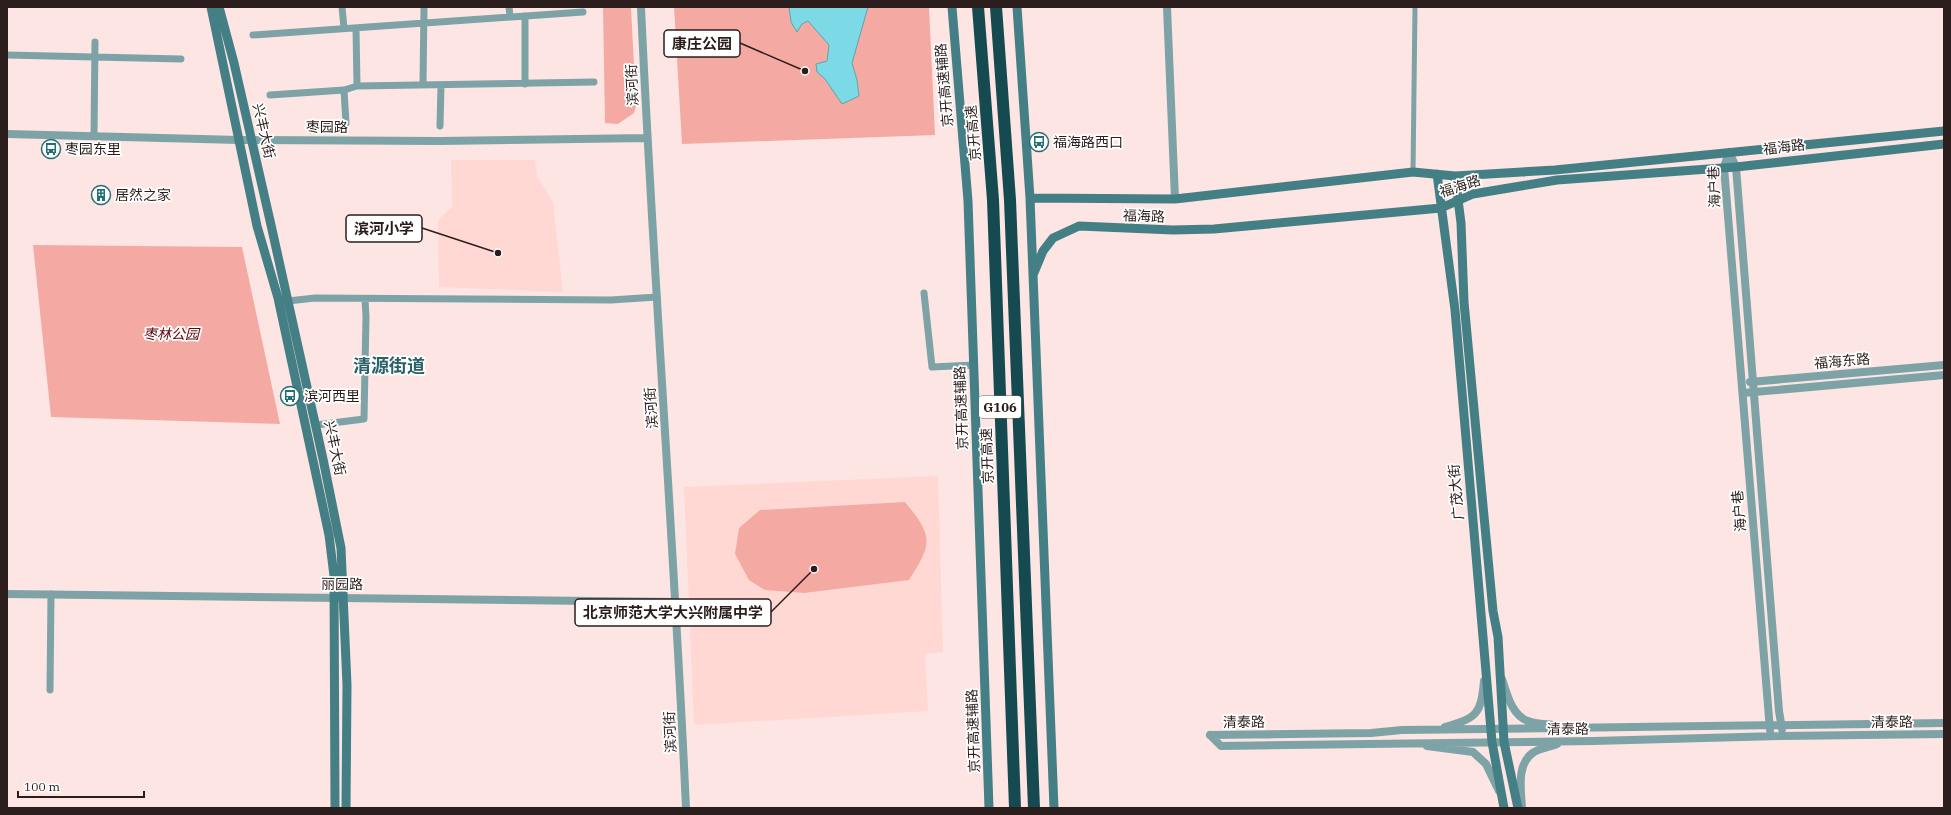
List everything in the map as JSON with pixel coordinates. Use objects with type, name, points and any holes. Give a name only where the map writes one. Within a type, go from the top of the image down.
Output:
[{"type":"highway","name":"京开高速","points":[[978,7],[993,200],[1015,808]]},
{"type":"highway","name":"G106","points":[[996,7],[1010,200],[1034,808]]},
{"type":"main road","name":"兴丰大街","points":[[211,7],[257,226],[278,298],[330,536],[334,576],[339,597],[347,685],[346,808]]},
{"type":"main road","name":"兴丰大街","points":[[219,7],[234,63],[316,425],[341,548],[335,808]]},
{"type":"main road","name":"京开高速辅路","points":[[952,7],[968,201],[989,808]]},
{"type":"main road","points":[[1017,7],[1030,198],[1054,808]]},
{"type":"main road","name":"福海路","points":[[1030,198],[1175,198],[1412,172],[1455,176],[1556,170],[1944,131]]},
{"type":"main road","name":"福海路","points":[[1033,275],[1043,251],[1053,238],[1079,226],[1174,230],[1214,229],[1441,208],[1473,194],[1557,180],[1736,167],[1944,144]]},
{"type":"main road","name":"广茂大街","points":[[1437,174],[1455,310],[1492,742],[1504,803]]},
{"type":"main road","name":"广茂大街","points":[[1455,176],[1461,223],[1464,302],[1500,671],[1504,742],[1518,808]]},
{"type":"street","points":[[342,7],[344,28]]},
{"type":"street","points":[[423,84],[424,7]]},
{"type":"street","points":[[509,7],[510,17]]},
{"type":"street","name":"滨河街","points":[[641,7],[647,138],[676,602],[686,808]]},
{"type":"street","points":[[1167,7],[1175,198]]},
{"type":"street","points":[[1412,172],[1415,7]]},
{"type":"street","points":[[253,35],[583,12]]},
{"type":"street","points":[[524,16],[525,84]]},
{"type":"street","points":[[356,28],[357,86]]},
{"type":"street","points":[[94,136],[95,42]]},
{"type":"street","points":[[7,55],[181,59]]},
{"type":"street","points":[[270,95],[344,90],[357,86],[594,82]]},
{"type":"street","points":[[440,126],[441,85]]},
{"type":"street","points":[[344,90],[346,123]]},
{"type":"street","name":"枣园路","points":[[7,134],[239,140],[440,141],[647,138]]},
{"type":"street","name":"海户巷","points":[[1729,152],[1736,167],[1782,736]]},
{"type":"street","name":"海户巷","points":[[1729,152],[1724,167],[1771,736]]},
{"type":"street","points":[[924,293],[932,367],[974,365]]},
{"type":"street","points":[[288,301],[314,298],[365,299],[422,297],[611,300],[657,297]]},
{"type":"street","points":[[316,425],[364,419],[365,299]]},
{"type":"street","name":"福海东路","points":[[1742,382],[1944,365]]},
{"type":"street","name":"福海东路","points":[[1743,393],[1944,375]]},
{"type":"street","name":"丽园路","points":[[7,594],[676,602]]},
{"type":"street","points":[[50,690],[51,594]]},
{"type":"street","points":[[1432,730],[1461,722],[1476,713],[1482,703],[1486,658]]},
{"type":"street","points":[[1500,671],[1511,704],[1519,715],[1527,721],[1575,729]]},
{"type":"street","name":"清泰路","points":[[1944,723],[1575,729],[1402,730],[1371,734],[1210,735],[1221,746],[1564,742],[1771,736],[1944,734]]},
{"type":"street","points":[[1522,808],[1521,773],[1524,762],[1533,752],[1564,742]]},
{"type":"street","points":[[1412,743],[1440,749],[1473,752],[1486,764],[1504,803]]},
{"type":"shaded area","points":[[451,160],[535,160],[537,176],[553,202],[563,292],[439,287],[438,220],[452,207]]},
{"type":"shaded area","points":[[938,476],[943,652],[925,654],[928,711],[694,725],[684,487]]},
{"type":"green space","points":[[603,7],[631,7],[636,106],[634,113],[618,124],[605,123]]},
{"type":"green space","points":[[674,7],[929,7],[935,135],[682,144]]},
{"type":"green space","name":"枣林公园","points":[[33,245],[242,247],[280,424],[51,417]]},
{"type":"green space","points":[[905,502],[921,523],[925,532],[926,540],[926,548],[909,580],[804,593],[765,590],[749,580],[735,554],[739,528],[760,510]]},
{"type":"water","points":[[789,7],[868,7],[852,63],[857,80],[859,96],[842,104],[825,79],[817,72],[816,64],[827,61],[829,45],[808,21],[802,24],[797,32],[791,22]]},
{"type":"place","name":"康庄公园","points":[[805,71]]},
{"type":"place","name":"福海路西口","points":[[1039,142]]},
{"type":"place","name":"枣园东里","points":[[51,149]]},
{"type":"place","name":"居然之家","points":[[101,195]]},
{"type":"place","name":"滨河小学","points":[[498,253]]},
{"type":"place","name":"滨河西里","points":[[290,396]]},
{"type":"place","name":"北京师范大学大兴附属中学","points":[[814,569]]},
{"type":"district","name":"清源街道","points":[[389,366]]}]
